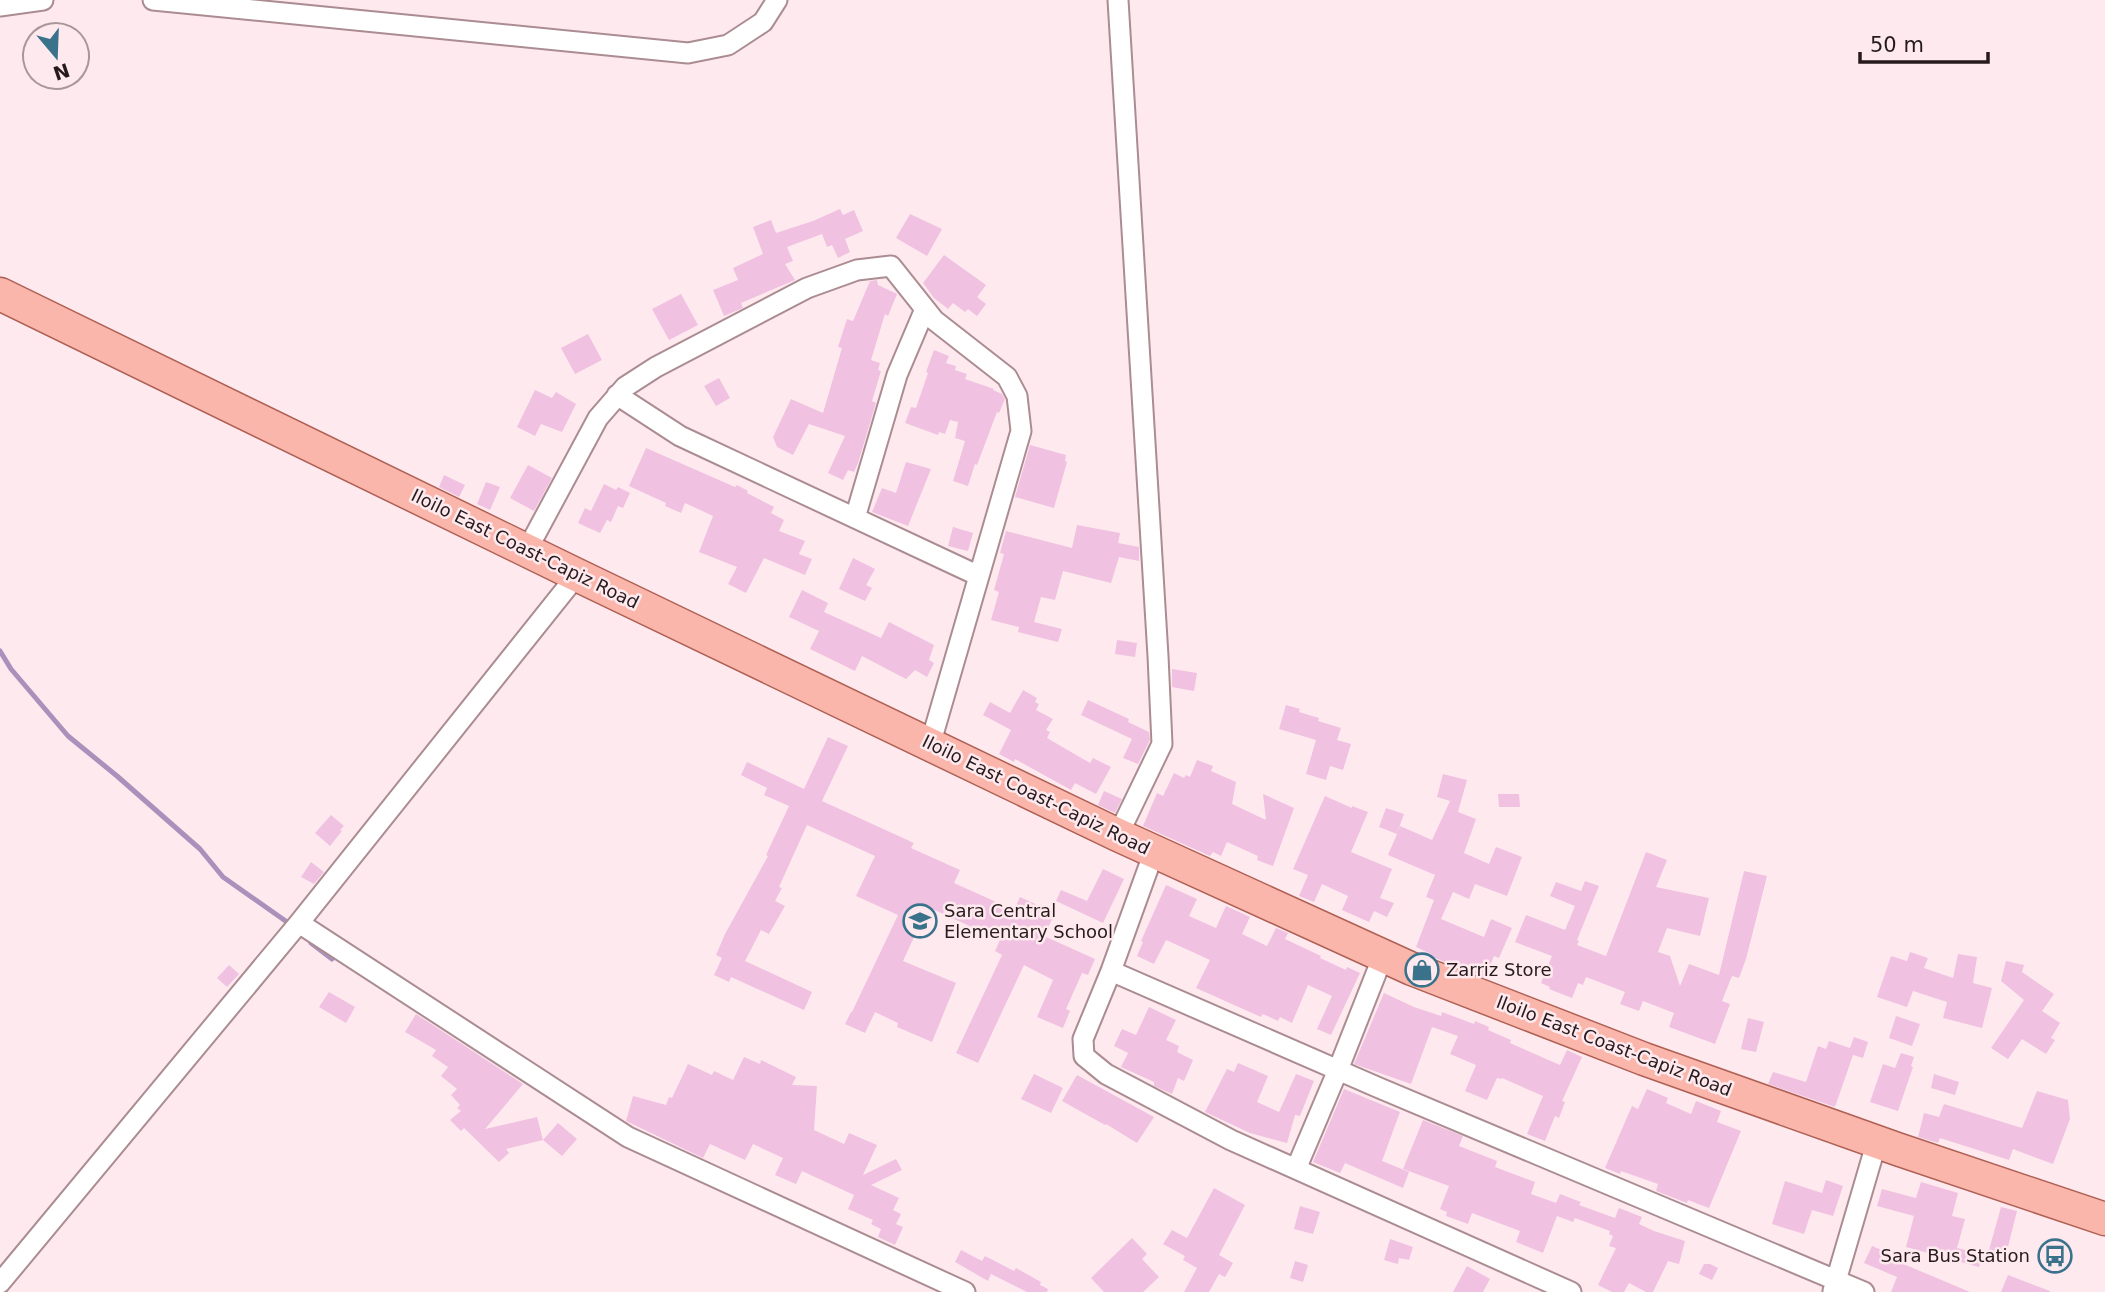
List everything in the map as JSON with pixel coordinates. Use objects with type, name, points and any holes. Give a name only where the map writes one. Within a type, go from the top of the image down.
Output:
[{"type":"main road","name":"Iloilo East Coast-Capiz Road","points":[[0,294],[1118,835],[1412,969],[1644,1059],[2105,1219]]},
{"type":"street","points":[[0,6],[43,0]]},
{"type":"street","points":[[153,0],[688,53],[729,45],[763,22],[777,0]]},
{"type":"street","points":[[1118,0],[1162,744],[1118,835]]},
{"type":"street","points":[[527,550],[598,418],[625,387],[656,367],[807,288],[857,270],[891,266],[934,320],[1007,377],[1017,396],[1021,431],[930,745]]},
{"type":"street","points":[[855,518],[897,375],[925,309]]},
{"type":"street","points":[[617,395],[680,436],[979,576]]},
{"type":"street","points":[[0,1283],[299,923],[577,575]]},
{"type":"street","points":[[1154,852],[1083,1039],[1084,1056],[1106,1074],[1231,1140],[1571,1292]]},
{"type":"street","points":[[299,923],[628,1137],[965,1292]]},
{"type":"street","points":[[1296,1169],[1383,956]]},
{"type":"street","points":[[1111,971],[1834,1286],[1864,1292]]},
{"type":"street","points":[[1834,1286],[1877,1141]]},
{"type":"building","points":[[840,209],[843,215],[854,210],[863,231],[845,239],[850,252],[838,258],[832,245],[827,247],[822,234],[787,247],[793,261],[785,264],[795,280],[741,303],[743,308],[724,316],[713,290],[738,280],[733,268],[763,254],[753,227],[771,220],[776,233]]},
{"type":"building","points":[[910,214],[942,229],[927,256],[896,238]]},
{"type":"building","points":[[944,255],[986,285],[977,297],[986,304],[977,316],[968,309],[965,312],[953,303],[948,309],[934,298],[923,283]]},
{"type":"building","points":[[877,280],[878,285],[897,294],[888,316],[885,314],[871,360],[880,363],[878,370],[881,371],[872,401],[876,403],[858,463],[854,472],[848,470],[843,480],[828,473],[845,436],[809,424],[793,455],[777,447],[773,437],[791,399],[823,413],[842,348],[838,347],[847,319],[853,321],[870,281]]},
{"type":"building","points":[[681,294],[698,325],[669,340],[652,309]]},
{"type":"building","points":[[588,334],[602,360],[575,374],[561,348]]},
{"type":"building","points":[[934,350],[949,356],[946,363],[967,374],[965,379],[994,389],[1005,399],[999,413],[997,412],[968,486],[953,481],[965,441],[955,438],[958,422],[950,420],[945,434],[939,432],[938,435],[905,423],[911,407],[916,408]]},
{"type":"building","points":[[719,378],[730,398],[716,406],[704,386]]},
{"type":"building","points":[[535,390],[552,398],[556,392],[576,404],[562,432],[541,424],[535,436],[517,427]]},
{"type":"building","points":[[1030,445],[1066,455],[1067,462],[1054,508],[1015,497]]},
{"type":"building","points":[[646,448],[735,487],[737,485],[774,507],[771,513],[784,520],[779,531],[805,541],[799,554],[812,559],[805,575],[764,558],[746,593],[728,584],[737,567],[699,552],[713,516],[685,503],[681,513],[629,486]]},
{"type":"building","points":[[906,462],[931,469],[908,526],[872,512],[882,488],[896,493]]},
{"type":"building","points":[[528,465],[552,478],[534,511],[510,498]]},
{"type":"building","points":[[444,475],[465,485],[459,497],[439,487]]},
{"type":"building","points":[[486,482],[500,487],[490,510],[477,504]]},
{"type":"building","points":[[604,484],[630,493],[623,508],[618,506],[611,522],[607,520],[600,533],[578,523],[585,508],[591,511]]},
{"type":"building","points":[[1077,525],[1120,533],[1118,543],[1139,547],[1139,561],[1119,557],[1111,583],[1063,571],[1055,600],[1041,597],[1034,622],[1062,629],[1058,642],[1018,632],[1019,627],[991,620],[999,592],[994,590],[1004,554],[1000,553],[1006,531],[1072,548]]},
{"type":"building","points":[[953,527],[973,533],[968,551],[948,546]]},
{"type":"building","points":[[853,558],[875,569],[866,585],[872,588],[865,601],[839,589]]},
{"type":"building","points":[[802,590],[828,603],[824,612],[881,638],[889,622],[934,645],[929,660],[934,663],[927,677],[915,670],[906,679],[862,656],[855,671],[810,649],[819,631],[789,617]]},
{"type":"building","points":[[1117,640],[1137,643],[1135,657],[1115,654]]},
{"type":"building","points":[[1172,669],[1197,673],[1194,691],[1172,687]]},
{"type":"building","points":[[1023,690],[1037,698],[1035,702],[1039,704],[1036,710],[1053,719],[1046,730],[1050,732],[1047,738],[1090,763],[1093,758],[1111,767],[1096,794],[1075,783],[1071,790],[1015,759],[1014,762],[999,754],[1011,730],[983,715],[990,702],[1010,713]]},
{"type":"building","points":[[1088,700],[1129,719],[1128,722],[1149,732],[1150,740],[1138,764],[1123,758],[1132,739],[1081,715]]},
{"type":"building","points":[[1286,705],[1319,718],[1318,721],[1341,728],[1337,740],[1351,744],[1343,770],[1330,766],[1326,780],[1306,774],[1316,740],[1279,729]]},
{"type":"building","points":[[828,737],[848,746],[822,801],[914,843],[911,848],[960,870],[954,883],[1014,910],[1020,897],[1055,913],[1044,936],[1095,959],[1088,975],[1082,973],[1066,1009],[1070,1011],[1063,1028],[1037,1017],[1053,980],[1024,965],[978,1063],[956,1053],[1002,955],[995,951],[1000,940],[928,907],[903,961],[956,983],[932,1042],[897,1027],[898,1023],[875,1012],[865,1033],[845,1024],[898,915],[856,896],[875,856],[807,825],[775,901],[785,906],[769,934],[761,930],[745,961],[812,992],[804,1010],[731,977],[729,982],[714,975],[722,958],[716,955],[725,934],[768,856],[766,855],[789,806],[764,795],[767,788],[741,775],[747,762],[804,789]]},
{"type":"building","points":[[1197,760],[1213,766],[1211,771],[1236,782],[1232,804],[1266,820],[1263,794],[1294,808],[1273,866],[1227,842],[1221,856],[1213,852],[1210,856],[1143,826],[1157,793],[1163,796],[1174,773],[1184,778],[1186,775],[1190,777]]},
{"type":"building","points":[[1443,774],[1467,780],[1458,812],[1476,819],[1464,853],[1489,864],[1496,847],[1522,857],[1507,896],[1475,884],[1469,899],[1453,892],[1441,919],[1484,937],[1491,919],[1512,928],[1499,958],[1494,956],[1485,978],[1430,956],[1431,954],[1416,947],[1434,900],[1426,897],[1435,875],[1388,855],[1397,834],[1379,827],[1386,808],[1404,814],[1397,833],[1400,826],[1432,840],[1450,801],[1437,797]]},
{"type":"building","points":[[1104,791],[1122,799],[1115,813],[1098,805]]},
{"type":"building","points":[[1498,794],[1519,794],[1520,807],[1499,807]]},
{"type":"building","points":[[1325,796],[1368,812],[1351,852],[1392,869],[1380,898],[1394,903],[1387,917],[1374,911],[1369,922],[1342,910],[1348,896],[1322,884],[1314,902],[1299,896],[1308,875],[1293,869]]},
{"type":"building","points":[[331,815],[344,826],[330,846],[315,833]]},
{"type":"building","points":[[1646,852],[1667,860],[1656,887],[1709,898],[1700,936],[1667,928],[1658,952],[1670,956],[1680,986],[1689,964],[1719,975],[1744,871],[1767,876],[1746,959],[1739,978],[1732,976],[1722,1001],[1730,1004],[1715,1044],[1669,1027],[1674,1013],[1643,1001],[1639,1011],[1620,1004],[1625,992],[1586,977],[1583,985],[1578,983],[1572,998],[1549,989],[1550,987],[1541,983],[1552,956],[1515,942],[1526,915],[1565,930],[1575,906],[1550,896],[1556,882],[1581,891],[1585,881],[1599,886],[1577,945],[1606,956]]},
{"type":"building","points":[[311,862],[324,872],[314,884],[301,877]]},
{"type":"building","points":[[1103,869],[1124,879],[1103,923],[1056,901],[1061,890],[1087,901]]},
{"type":"building","points":[[1166,885],[1197,899],[1189,916],[1216,928],[1226,906],[1250,917],[1242,934],[1267,946],[1276,928],[1288,933],[1285,939],[1321,956],[1320,958],[1346,970],[1347,967],[1360,973],[1331,1035],[1317,1029],[1332,996],[1308,985],[1292,1023],[1280,1017],[1278,1021],[1263,1014],[1261,1017],[1196,988],[1210,960],[1166,940],[1154,964],[1137,956]]},
{"type":"building","points":[[1910,952],[1928,958],[1924,968],[1953,978],[1958,954],[1977,957],[1973,983],[1992,988],[1982,1028],[1943,1018],[1947,1002],[1913,991],[1907,1007],[1877,997],[1891,956],[1907,961]]},
{"type":"building","points":[[2006,961],[2024,965],[2022,972],[2054,994],[2042,1011],[2060,1023],[2051,1038],[2055,1040],[2046,1054],[2022,1039],[2008,1059],[1991,1048],[2024,1000],[2001,981]]},
{"type":"building","points":[[229,965],[239,974],[227,987],[217,978]]},
{"type":"building","points":[[329,992],[355,1007],[346,1023],[319,1007]]},
{"type":"building","points":[[1384,993],[1441,1016],[1442,1012],[1474,1024],[1475,1021],[1511,1040],[1510,1043],[1560,1065],[1567,1050],[1582,1057],[1562,1101],[1565,1102],[1559,1118],[1555,1116],[1545,1141],[1527,1134],[1543,1096],[1502,1078],[1497,1078],[1487,1100],[1465,1091],[1476,1065],[1450,1054],[1458,1036],[1432,1027],[1411,1084],[1354,1064]]},
{"type":"building","points":[[1149,1007],[1176,1020],[1166,1040],[1179,1046],[1177,1052],[1193,1060],[1184,1081],[1178,1078],[1172,1094],[1154,1086],[1154,1082],[1121,1067],[1128,1053],[1114,1046],[1122,1029],[1136,1035]]},
{"type":"building","points":[[416,1014],[523,1084],[485,1129],[537,1117],[543,1140],[506,1149],[509,1153],[499,1162],[464,1128],[461,1131],[450,1120],[461,1111],[457,1108],[460,1105],[451,1095],[457,1089],[441,1076],[448,1067],[432,1056],[436,1050],[405,1032]]},
{"type":"building","points":[[1896,1016],[1920,1024],[1912,1046],[1889,1038]]},
{"type":"building","points":[[1748,1018],[1764,1022],[1756,1052],[1741,1049]]},
{"type":"building","points":[[1854,1037],[1868,1042],[1863,1058],[1853,1055],[1835,1107],[1768,1084],[1773,1072],[1806,1082],[1818,1046],[1826,1049],[1829,1041],[1850,1048]]},
{"type":"building","points":[[1901,1053],[1914,1057],[1898,1111],[1870,1102],[1883,1064],[1895,1068]]},
{"type":"building","points":[[744,1057],[760,1064],[761,1060],[796,1077],[792,1085],[817,1086],[814,1130],[844,1144],[849,1133],[877,1145],[863,1175],[896,1159],[902,1170],[871,1185],[899,1198],[893,1210],[901,1214],[896,1224],[903,1227],[895,1245],[878,1237],[881,1229],[871,1224],[873,1220],[848,1209],[854,1195],[802,1171],[796,1184],[775,1175],[783,1158],[753,1144],[745,1160],[710,1144],[703,1158],[626,1121],[633,1096],[666,1105],[688,1064],[712,1075],[714,1071],[733,1080]]},
{"type":"building","points":[[1238,1063],[1268,1076],[1257,1102],[1279,1112],[1296,1074],[1314,1081],[1300,1116],[1295,1115],[1287,1143],[1250,1133],[1205,1112],[1227,1069],[1234,1072]]},
{"type":"building","points":[[1034,1074],[1063,1088],[1051,1113],[1021,1099]]},
{"type":"building","points":[[1934,1074],[1959,1082],[1955,1095],[1931,1088]]},
{"type":"building","points":[[1077,1075],[1154,1117],[1137,1143],[1062,1101]]},
{"type":"building","points":[[1344,1089],[1400,1112],[1382,1161],[1409,1172],[1403,1188],[1345,1163],[1340,1173],[1313,1162]]},
{"type":"building","points":[[1647,1089],[1668,1098],[1666,1103],[1691,1114],[1696,1101],[1721,1111],[1717,1122],[1741,1131],[1709,1208],[1656,1191],[1658,1184],[1605,1168],[1632,1106],[1638,1109]]},
{"type":"building","points":[[2037,1091],[2068,1100],[2070,1119],[2053,1164],[2013,1149],[2009,1160],[1940,1138],[1938,1143],[1918,1137],[1924,1113],[1939,1117],[1944,1104],[2022,1128]]},
{"type":"building","points":[[1423,1120],[1463,1136],[1459,1146],[1497,1161],[1495,1167],[1535,1182],[1531,1194],[1556,1203],[1560,1194],[1581,1202],[1579,1205],[1615,1218],[1619,1208],[1642,1217],[1639,1224],[1685,1241],[1679,1264],[1668,1261],[1653,1292],[1646,1292],[1629,1283],[1624,1292],[1612,1292],[1598,1285],[1616,1248],[1609,1246],[1613,1236],[1609,1234],[1610,1231],[1575,1218],[1573,1222],[1557,1216],[1543,1253],[1516,1242],[1520,1231],[1472,1213],[1468,1224],[1446,1216],[1447,1212],[1440,1209],[1449,1186],[1403,1169]]},
{"type":"building","points":[[558,1123],[577,1139],[562,1156],[543,1140]]},
{"type":"building","points":[[1826,1180],[1843,1186],[1833,1216],[1812,1210],[1804,1234],[1772,1224],[1785,1181],[1822,1193]]},
{"type":"building","points":[[1921,1182],[1958,1193],[1952,1216],[1965,1219],[1957,1248],[1982,1254],[1979,1267],[1906,1247],[1914,1216],[1877,1206],[1882,1189],[1916,1198]]},
{"type":"building","points":[[1214,1188],[1245,1205],[1219,1255],[1233,1263],[1225,1277],[1219,1274],[1209,1292],[1184,1292],[1197,1268],[1183,1260],[1185,1256],[1163,1244],[1172,1230],[1187,1238]]},
{"type":"building","points":[[1300,1206],[1320,1212],[1313,1234],[1294,1229]]},
{"type":"building","points":[[2001,1207],[2017,1211],[2006,1255],[1989,1250]]},
{"type":"building","points":[[1132,1238],[1147,1254],[1142,1259],[1159,1277],[1143,1292],[1104,1292],[1091,1278]]},
{"type":"building","points":[[1390,1239],[1413,1247],[1409,1260],[1399,1258],[1398,1264],[1384,1260]]},
{"type":"building","points":[[1872,1246],[1884,1251],[1882,1255],[1970,1292],[1891,1292],[1897,1277],[1864,1263]]},
{"type":"building","points":[[961,1250],[982,1261],[985,1256],[1014,1271],[1016,1268],[1041,1282],[1040,1285],[1048,1289],[1047,1292],[1027,1292],[991,1274],[988,1281],[955,1262]]},
{"type":"building","points":[[1295,1261],[1308,1265],[1303,1282],[1290,1278]]},
{"type":"building","points":[[1704,1264],[1718,1268],[1712,1280],[1699,1274]]},
{"type":"building","points":[[1467,1266],[1490,1279],[1483,1292],[1453,1292]]},
{"type":"building","points":[[2008,1275],[2050,1291],[2050,1292],[2001,1292]]},
{"type":"waterway","points":[[0,651],[11,669],[68,736],[200,849],[223,877],[287,922]]},
{"type":"waterway","points":[[311,943],[332,959]]},
{"type":"place","name":"Sara Central Elementary School","points":[[920,921]]},
{"type":"place","name":"Zarriz Store","points":[[1422,970]]},
{"type":"place","name":"Sara Bus Station","points":[[2055,1256]]}]
